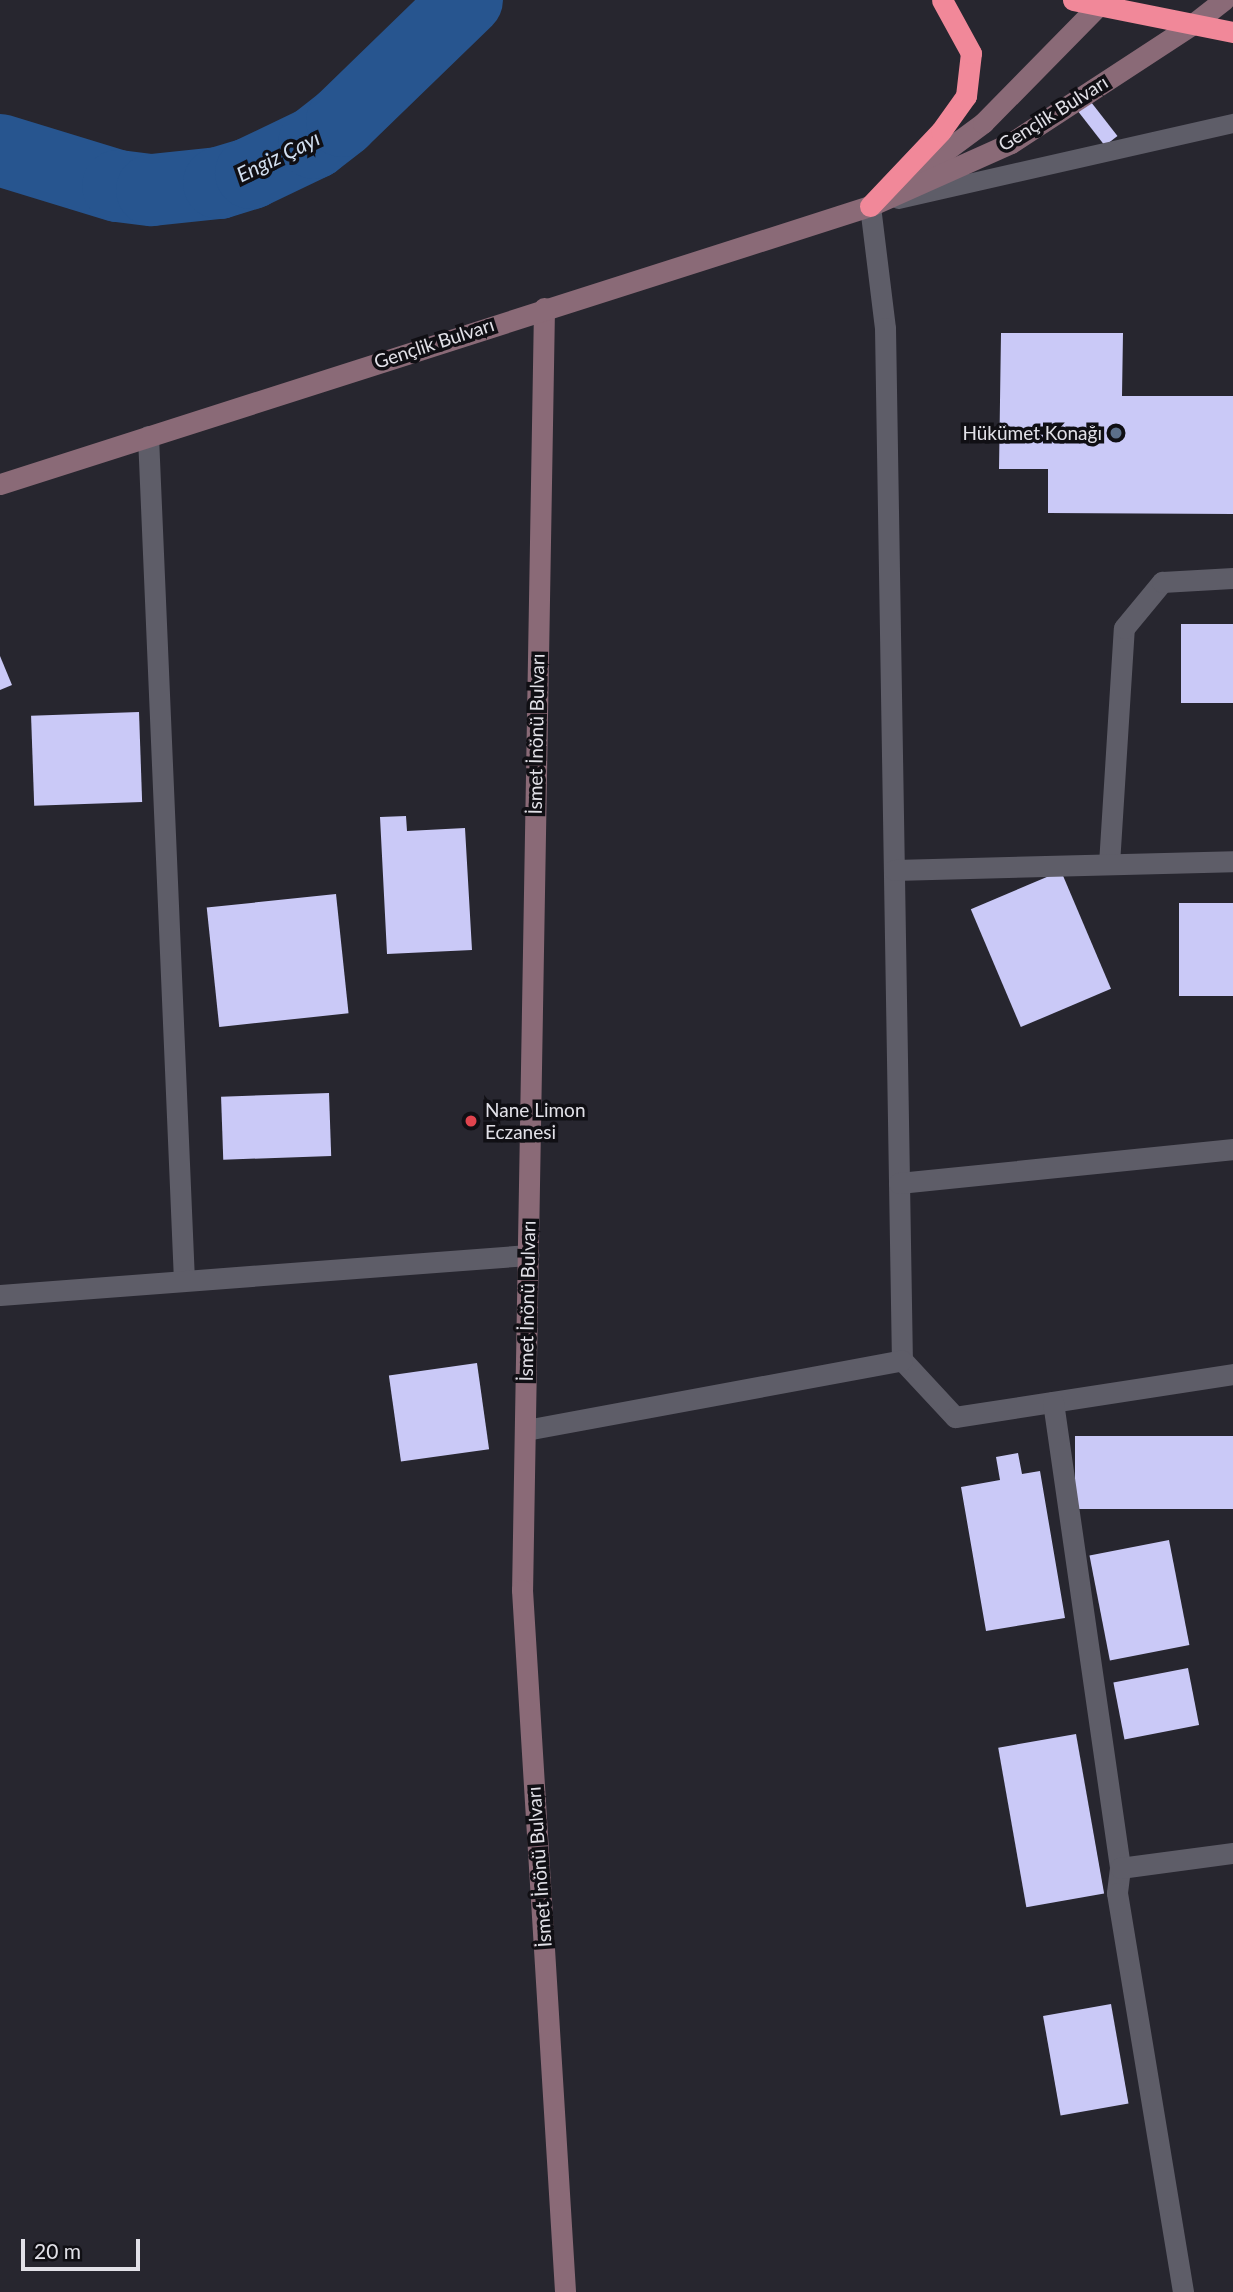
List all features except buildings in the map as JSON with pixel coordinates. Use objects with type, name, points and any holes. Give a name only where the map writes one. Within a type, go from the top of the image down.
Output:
[{"type":"highway","points":[[870,206],[941,131],[966,96],[971,53],[942,0]]},
{"type":"highway","points":[[1073,0],[1102,3],[1233,32]]},
{"type":"street","name":"Gençlik Bulvarı","points":[[0,484],[870,206],[1011,143],[1194,24],[1224,0]]},
{"type":"street","name":"Gençlik Bulvarı","points":[[870,206],[983,123],[1102,3]]},
{"type":"street","points":[[870,206],[885,328],[902,1360],[955,1417],[1233,1374]]},
{"type":"street","name":"İsmet İnönü Bulvarı","points":[[544,308],[522,1590],[565,2292]]},
{"type":"street","points":[[148,436],[184,1280]]},
{"type":"street","points":[[1109,864],[1124,628],[1162,582],[1233,578]]},
{"type":"street","points":[[894,870],[1233,861]]},
{"type":"street","points":[[899,1183],[1233,1149]]},
{"type":"street","points":[[0,1295],[528,1255]]},
{"type":"street","points":[[526,1430],[902,1360]]},
{"type":"street","points":[[1053,1402],[1120,1868],[1118,1893],[1183,2292]]},
{"type":"street","points":[[1120,1868],[1233,1853]]},
{"type":"lane","points":[[870,206],[1233,123]]},
{"type":"waterway","name":"Engiz Çayı","points":[[0,150],[118,186],[152,190],[219,183],[251,173],[314,143],[342,121],[467,0]]},
{"type":"place","name":"Hükümet Konağı","points":[[1116,433]]},
{"type":"place","name":"Nane Limon Eczanesi","points":[[471,1121]]}]
